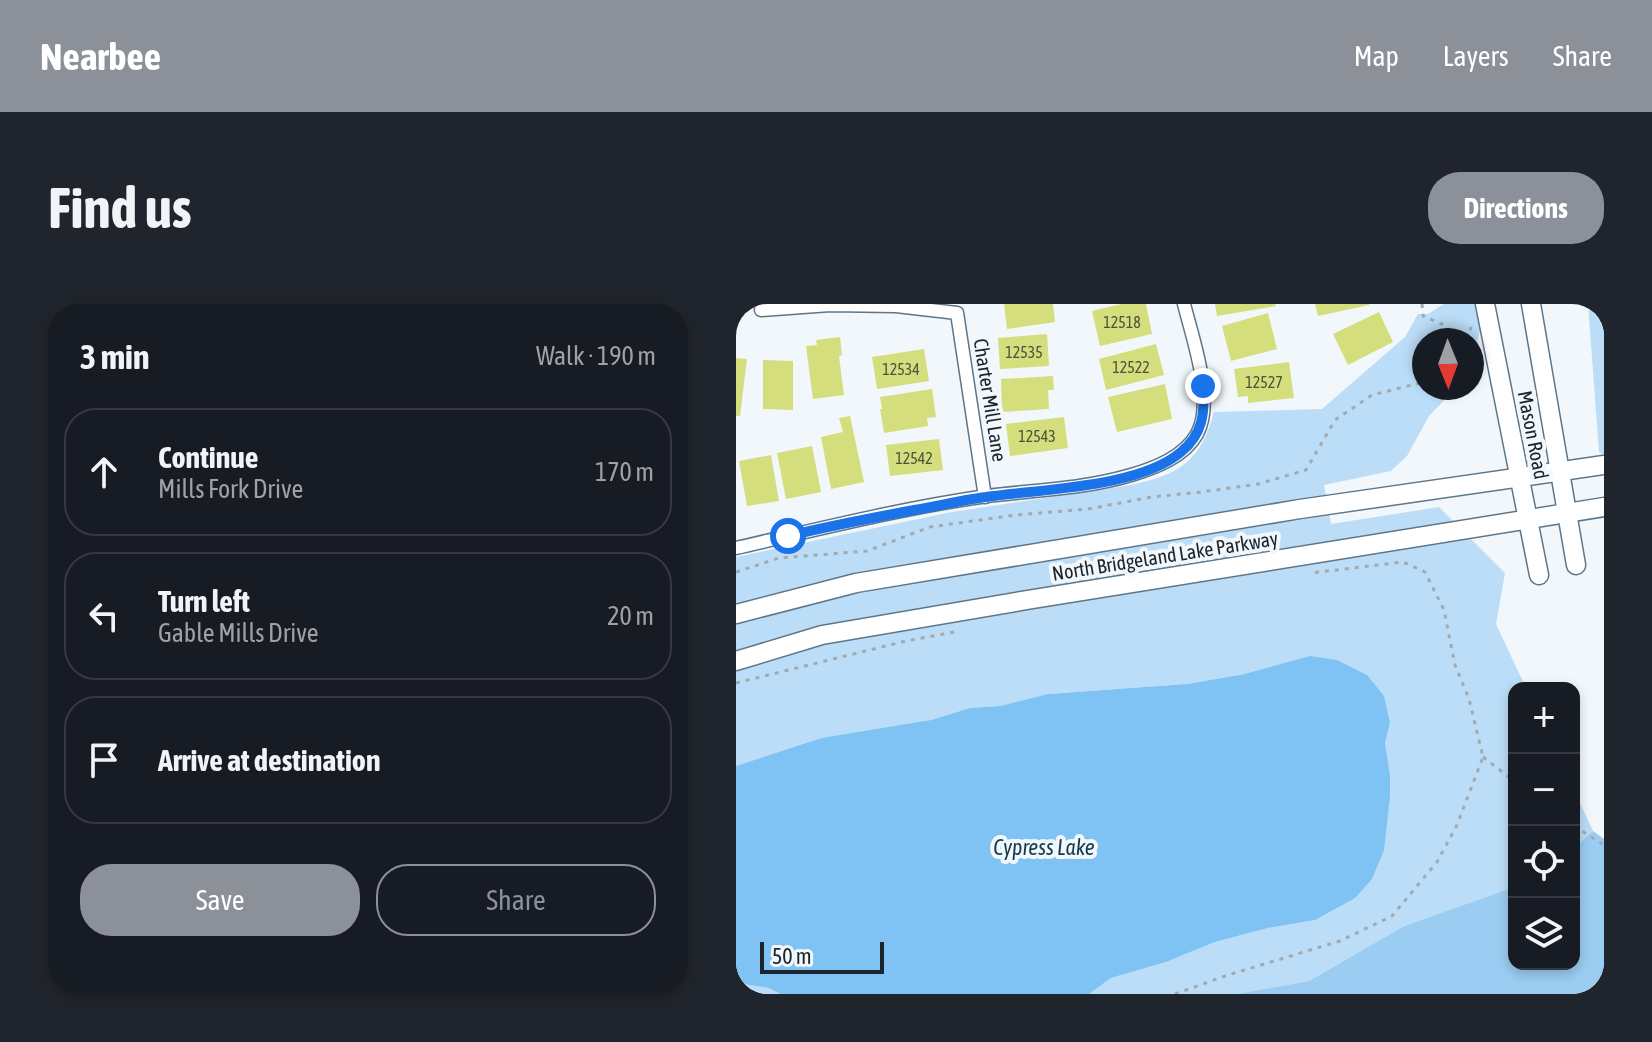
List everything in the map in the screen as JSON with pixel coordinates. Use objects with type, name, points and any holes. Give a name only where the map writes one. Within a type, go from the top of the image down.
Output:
[{"type":"main road","name":"Mason Road","points":[[1485,304],[1539,575]]},
{"type":"main road","name":"Mason Road","points":[[1531,304],[1576,565]]},
{"type":"main road","name":"North Bridgeland Lake Parkway","points":[[736,614],[856,583],[1300,509],[1604,465]]},
{"type":"main road","name":"North Bridgeland Lake Parkway","points":[[736,661],[822,635],[1604,507]]},
{"type":"street","points":[[736,548],[821,528],[985,497],[1092,485],[1160,465],[1179,454],[1195,438],[1205,407],[1184,304]]},
{"type":"street","name":"Charter Mill Lane","points":[[761,310],[830,305],[896,306],[957,313],[985,497]]},
{"type":"path","points":[[1422,304],[1423,316],[1448,328]]},
{"type":"path","points":[[736,572],[779,558],[867,551],[930,527],[1088,509],[1152,497],[1258,484],[1306,470],[1335,420],[1372,395],[1412,385]]},
{"type":"path","points":[[1175,994],[1340,941],[1392,916],[1437,862],[1457,825],[1483,757],[1469,699],[1455,665],[1444,610],[1425,572],[1403,562],[1299,575]]},
{"type":"path","points":[[736,683],[906,641],[965,630]]},
{"type":"path","points":[[1483,757],[1508,776]]},
{"type":"path","points":[[1580,830],[1604,845]]},
{"type":"shaded area","points":[[1444,304],[1484,304],[1481,328],[1412,328],[1412,400],[1444,400],[1429,416],[1407,456],[1391,471],[1324,485],[1331,524],[1439,507],[1505,573],[1496,624],[1523,682],[1508,682],[1508,889],[1404,926],[1309,981],[1236,994],[1089,994],[1111,978],[1166,962],[1215,942],[1315,920],[1390,775],[1385,743],[1390,722],[1245,674],[1187,684],[1048,694],[1000,706],[970,708],[736,766],[736,557],[952,512],[1148,481],[1175,470],[1195,454],[1209,429],[1214,412],[1322,409],[1405,337],[1418,314],[1428,314]]},
{"type":"shaded area","points":[[1588,304],[1604,304],[1604,455],[1599,452]]},
{"type":"shaded area","points":[[1580,803],[1593,831],[1580,843]]},
{"type":"shaded area","points":[[1593,831],[1604,839],[1604,994],[1236,994],[1309,981],[1404,926],[1508,889],[1508,970],[1580,970],[1580,843]]},
{"type":"shaded area","points":[[736,983],[769,988],[780,994],[736,994]]},
{"type":"water","name":"Cypress Lake","points":[[1310,656],[1337,660],[1367,675],[1384,696],[1390,723],[1385,743],[1390,796],[1384,850],[1372,879],[1355,898],[1315,920],[1215,942],[1166,962],[1111,978],[1089,994],[780,994],[769,988],[736,983],[736,766],[822,738],[931,720],[970,708],[1000,706],[1048,694],[1187,684],[1245,674]]},
{"type":"building","points":[[1004,304],[1053,304],[1055,322],[1007,329]]},
{"type":"building","points":[[1121,304],[1146,304],[1152,334],[1100,346],[1092,311]]},
{"type":"building","points":[[1215,304],[1275,304],[1276,306],[1217,316]]},
{"type":"building","points":[[1315,304],[1369,304],[1369,305],[1318,316]]},
{"type":"building","points":[[1379,312],[1393,342],[1348,365],[1333,334]]},
{"type":"building","points":[[1268,313],[1277,349],[1231,361],[1222,326]]},
{"type":"building","points":[[1047,334],[1049,366],[1000,369],[998,338]]},
{"type":"building","points":[[840,337],[844,395],[813,399],[806,346],[817,345],[816,340]]},
{"type":"building","points":[[1156,344],[1164,375],[1106,390],[1099,359]]},
{"type":"building","points":[[924,349],[929,381],[877,389],[872,357]]},
{"type":"building","points":[[736,358],[747,359],[740,416],[736,416]]},
{"type":"building","points":[[763,360],[793,361],[793,410],[763,409]]},
{"type":"building","points":[[1289,362],[1294,398],[1248,403],[1248,396],[1238,397],[1234,369]]},
{"type":"building","points":[[1053,376],[1054,390],[1048,390],[1049,409],[1002,412],[1001,379]]},
{"type":"building","points":[[1165,384],[1172,419],[1117,432],[1108,397]]},
{"type":"building","points":[[932,389],[936,417],[927,418],[928,426],[884,433],[880,397]]},
{"type":"building","points":[[850,416],[864,482],[831,489],[821,437],[843,432],[839,418]]},
{"type":"building","points":[[1064,417],[1068,448],[1010,456],[1006,424]]},
{"type":"building","points":[[939,439],[943,470],[890,476],[886,445]]},
{"type":"building","points":[[812,446],[821,492],[786,499],[777,453]]},
{"type":"building","points":[[771,455],[779,501],[747,506],[739,461]]},
{"type":"route","points":[[788,536],[985,497],[1092,485],[1160,465],[1179,454],[1195,438],[1205,407],[1203,386]]}]
